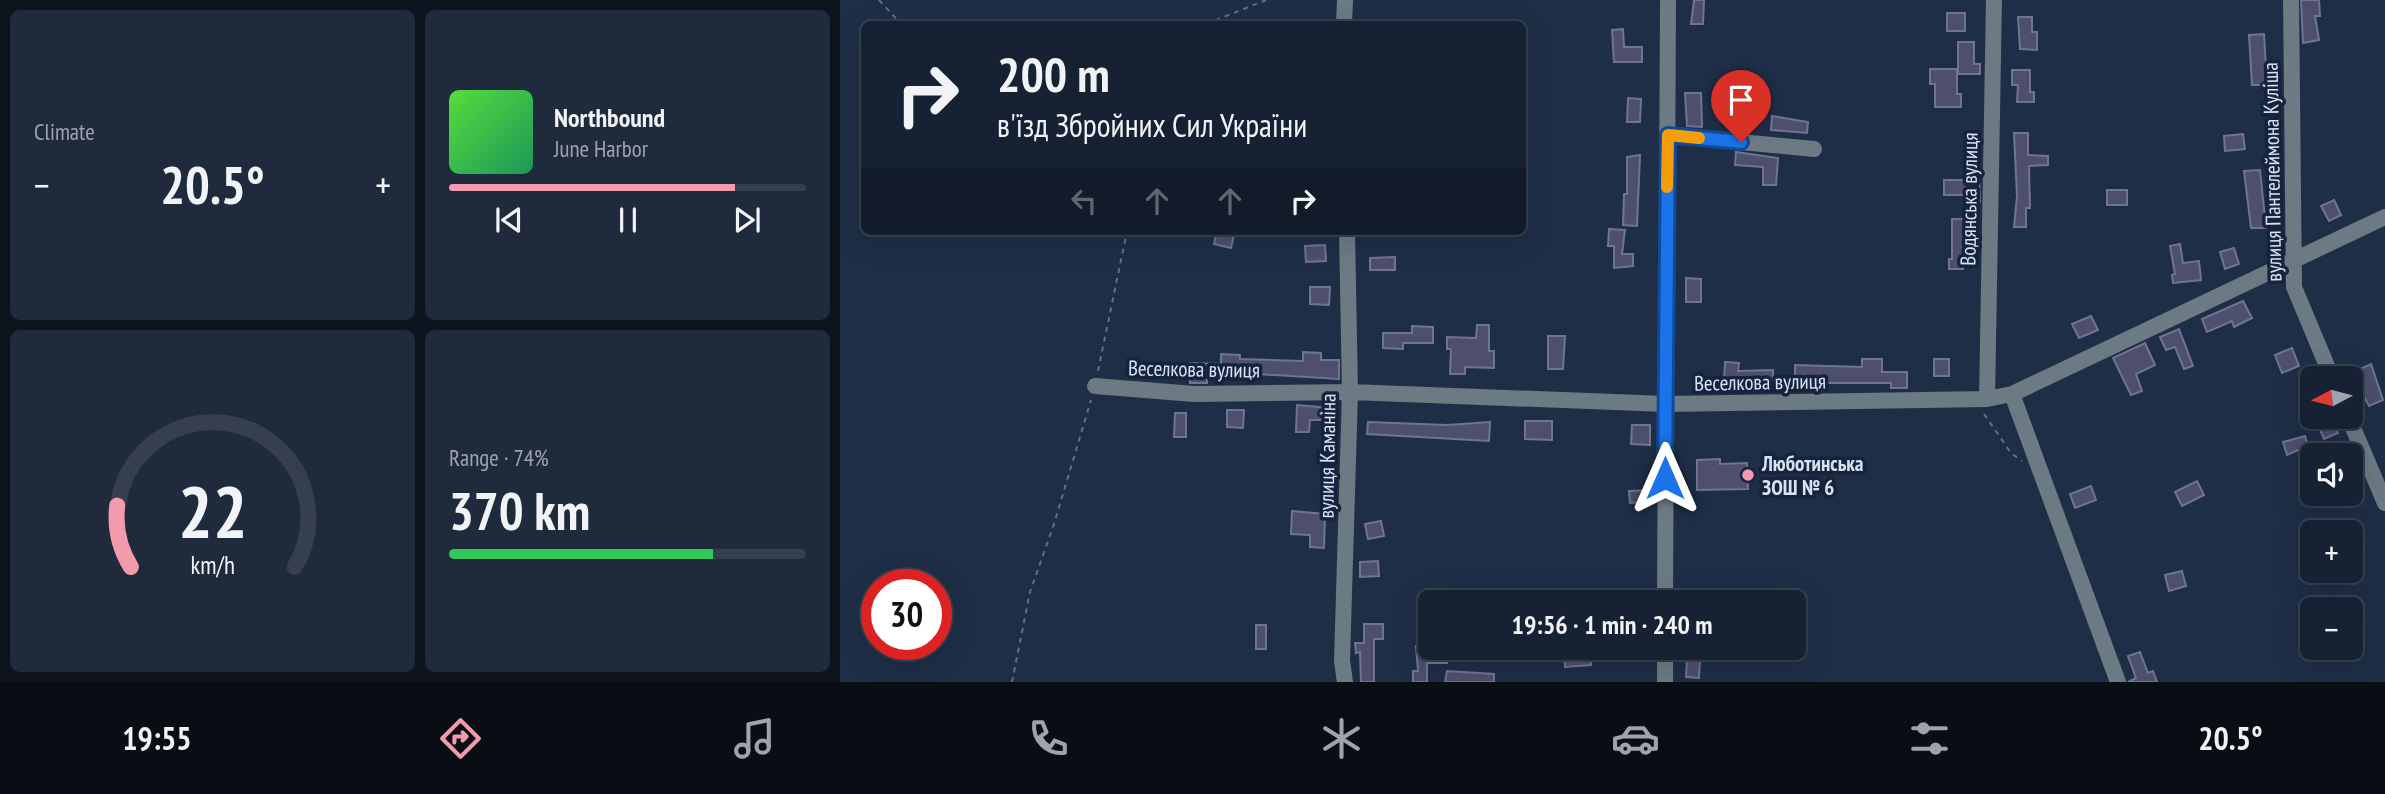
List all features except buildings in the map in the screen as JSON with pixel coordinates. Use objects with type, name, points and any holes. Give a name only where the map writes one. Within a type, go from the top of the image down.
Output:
[{"type":"street","points":[[1344,21],[1345,0]]},
{"type":"street","points":[[1665,590],[1668,0]]},
{"type":"street","name":"Водянська вулиця","points":[[1987,400],[1994,0]]},
{"type":"street","name":"вулиця Пантелеймона Куліша","points":[[2291,0],[2294,287],[2327,366]]},
{"type":"street","points":[[1668,135],[1814,149]]},
{"type":"street","name":"Веселкова вулиця","points":[[1095,386],[1194,394],[1349,392],[1666,404],[1987,400],[2012,394],[2385,217]]},
{"type":"street","name":"вулиця Каманіна","points":[[1345,682],[1342,661],[1349,392],[1347,235]]},
{"type":"street","points":[[2012,394],[2118,682]]},
{"type":"street","points":[[2354,429],[2385,503]]},
{"type":"street","points":[[1665,660],[1665,682]]},
{"type":"path","points":[[879,0],[898,21]]},
{"type":"path","points":[[1214,21],[1266,0]]},
{"type":"path","points":[[1012,682],[1030,592],[1054,524],[1095,386],[1125,235]]},
{"type":"slow traffic","points":[[1667,187],[1668,135],[1699,138]]},
{"type":"place","name":"Люботинська ЗОШ № 6","points":[[1748,475]]},
{"type":"route","points":[[1665,478],[1668,135],[1741,142]]}]
